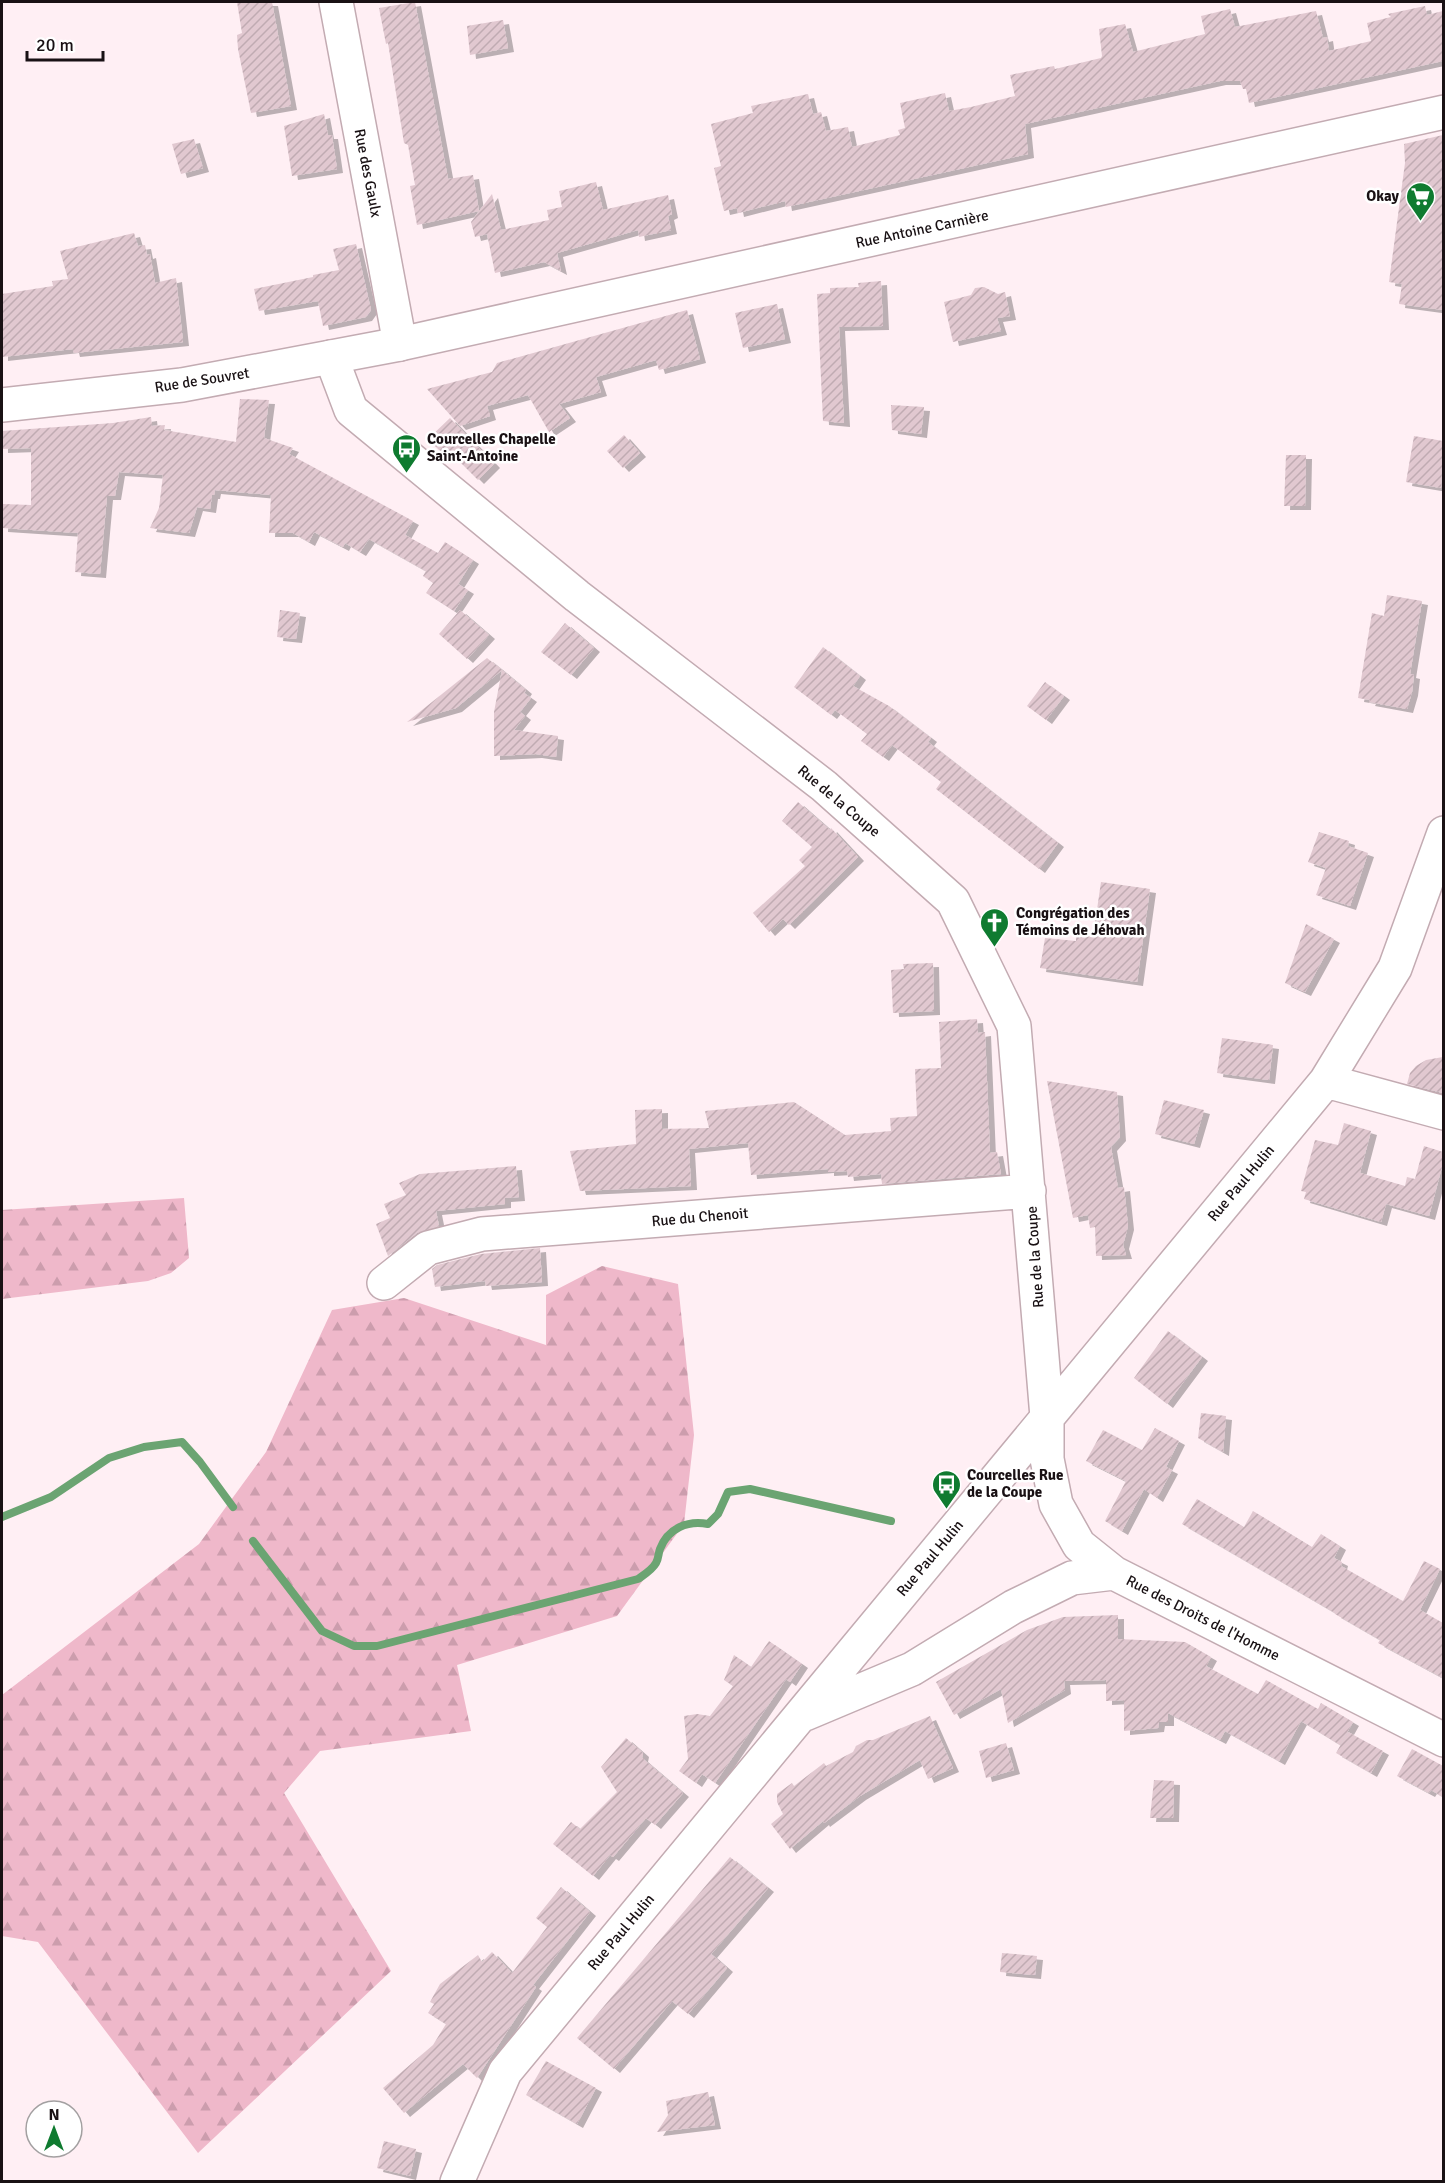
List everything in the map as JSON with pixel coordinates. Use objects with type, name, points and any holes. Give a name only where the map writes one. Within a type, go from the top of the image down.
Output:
[{"type":"street","name":"Rue des Gaulx","points":[[336,2],[400,344]]},
{"type":"street","name":"Rue Antoine Carnière","points":[[400,344],[1443,112]]},
{"type":"street","name":"Rue de Souvret","points":[[2,405],[182,385],[400,344]]},
{"type":"street","name":"Rue de la Coupe","points":[[331,357],[351,410],[577,596],[824,786],[953,901],[1014,1026],[1047,1417],[1047,1459],[1056,1504],[1079,1545],[1114,1573]]},
{"type":"street","name":"Rue Paul Hulin","points":[[457,2181],[505,2072],[1326,1081],[1395,968],[1443,833]]},
{"type":"street","points":[[1326,1081],[1443,1113]]},
{"type":"street","name":"Rue du Chenoit","points":[[384,1283],[428,1248],[482,1234],[1029,1191]]},
{"type":"street","name":"Rue des Droits de l'Homme","points":[[799,1716],[912,1669],[1012,1607],[1072,1578],[1114,1573],[1443,1740]]},
{"type":"green space","points":[[184,1198],[189,1258],[171,1273],[148,1281],[2,1299],[2,1210]]},
{"type":"green space","points":[[602,1266],[678,1284],[694,1435],[684,1524],[617,1616],[457,1665],[471,1731],[320,1751],[284,1793],[391,1971],[198,2153],[38,1942],[2,1936],[2,1695],[199,1544],[266,1452],[332,1310],[404,1298],[546,1345],[546,1295]]},
{"type":"building","points":[[237,2],[272,2],[291,106],[251,113],[238,49],[237,35],[242,33]]},
{"type":"building","points":[[415,2],[448,179],[473,175],[479,211],[417,225],[410,186],[415,185],[408,145],[404,143],[388,43],[386,44],[379,8]]},
{"type":"building","points":[[1425,6],[1427,15],[1443,11],[1443,61],[1249,103],[1246,89],[1243,89],[1240,81],[1220,81],[1025,124],[1028,154],[786,207],[785,201],[738,213],[737,208],[724,211],[714,168],[721,166],[711,124],[753,113],[751,106],[808,94],[813,114],[821,112],[826,131],[848,127],[852,147],[900,135],[898,130],[905,128],[900,103],[945,93],[949,111],[971,107],[1015,96],[1010,75],[1054,66],[1055,69],[1101,58],[1099,29],[1125,24],[1133,52],[1205,34],[1201,16],[1230,9],[1235,27],[1316,11],[1323,38],[1327,37],[1329,51],[1371,41],[1367,23],[1391,17],[1388,14]]},
{"type":"building","points":[[503,20],[508,48],[470,55],[467,26]]},
{"type":"building","points":[[324,114],[328,135],[332,135],[337,169],[292,176],[284,126]]},
{"type":"building","name":"Okay","points":[[1443,135],[1443,310],[1399,304],[1402,284],[1389,282],[1405,163],[1404,144]]},
{"type":"building","points":[[194,139],[203,168],[181,174],[172,144]]},
{"type":"building","points":[[596,182],[603,210],[668,195],[672,214],[668,216],[671,230],[639,237],[638,230],[557,253],[561,271],[544,262],[495,273],[487,234],[475,237],[471,222],[492,194],[501,230],[549,220],[547,210],[562,207],[559,191]]},
{"type":"building","points":[[134,233],[138,246],[145,245],[147,255],[150,254],[155,283],[176,278],[183,342],[74,353],[73,349],[2,357],[2,294],[53,286],[52,281],[68,279],[60,251]]},
{"type":"building","points":[[356,244],[371,310],[366,317],[323,326],[318,301],[259,311],[254,289],[339,270],[333,249]]},
{"type":"building","points":[[881,281],[883,326],[839,327],[844,423],[823,421],[817,294],[830,293],[830,288],[859,287],[858,283]]},
{"type":"building","points":[[984,287],[998,294],[1005,292],[1010,316],[997,318],[1001,331],[953,342],[944,302],[971,295],[975,288]]},
{"type":"building","points":[[777,304],[785,339],[743,348],[735,313]]},
{"type":"building","points":[[687,310],[700,359],[659,370],[656,360],[596,377],[601,392],[559,404],[570,418],[549,432],[528,395],[487,406],[490,416],[460,426],[427,389],[492,372],[497,363]]},
{"type":"building","points":[[240,399],[269,400],[264,438],[293,448],[289,454],[413,521],[405,535],[438,553],[445,542],[473,560],[458,584],[468,590],[454,611],[426,593],[433,583],[423,576],[426,571],[369,539],[360,552],[345,543],[343,547],[314,532],[309,542],[293,533],[269,533],[271,495],[215,490],[210,509],[197,507],[189,533],[150,528],[159,508],[163,475],[119,472],[115,496],[107,496],[100,574],[75,572],[78,533],[2,528],[3,504],[31,505],[31,448],[2,449],[2,431],[113,423],[151,417],[152,426],[165,425],[164,430],[236,442]]},
{"type":"building","points":[[891,405],[924,407],[921,434],[892,430]]},
{"type":"building","points":[[450,418],[494,464],[478,480],[449,451],[444,455],[428,439]]},
{"type":"building","points":[[624,435],[640,453],[623,468],[607,451]]},
{"type":"building","points":[[1414,436],[1443,441],[1441,488],[1406,482]]},
{"type":"building","points":[[1286,455],[1306,455],[1305,506],[1284,506]]},
{"type":"building","points":[[1387,595],[1422,601],[1410,674],[1414,675],[1412,692],[1407,709],[1358,698],[1372,613],[1384,616]]},
{"type":"building","points":[[280,610],[300,613],[296,639],[277,637]]},
{"type":"building","points":[[460,610],[489,635],[467,659],[439,634]]},
{"type":"building","points":[[565,623],[594,648],[571,675],[541,652]]},
{"type":"building","points":[[823,647],[860,676],[853,686],[889,706],[931,738],[928,742],[1058,843],[1039,869],[936,789],[941,782],[892,745],[883,757],[861,741],[867,734],[835,710],[831,715],[794,687]]},
{"type":"building","points":[[487,658],[502,670],[456,708],[407,722]]},
{"type":"building","points":[[502,670],[526,690],[524,693],[531,698],[520,712],[525,716],[514,730],[558,736],[556,757],[536,754],[494,756],[494,712]]},
{"type":"building","points":[[1045,682],[1064,696],[1046,720],[1027,706]]},
{"type":"building","points":[[798,802],[830,830],[831,828],[858,857],[789,925],[783,919],[769,932],[753,913],[805,866],[799,860],[812,847],[782,821]]},
{"type":"building","points":[[1319,832],[1349,841],[1348,846],[1368,853],[1350,906],[1316,895],[1326,868],[1308,862]]},
{"type":"building","points":[[1101,882],[1150,889],[1137,982],[1040,968],[1045,938],[1076,941],[1076,935],[1093,937]]},
{"type":"building","points":[[1306,924],[1334,939],[1305,992],[1285,983]]},
{"type":"building","points":[[933,963],[934,1011],[893,1013],[891,970],[904,969],[903,964]]},
{"type":"building","points":[[977,1019],[978,1033],[985,1032],[990,1153],[997,1152],[1001,1174],[882,1184],[881,1174],[848,1177],[847,1171],[828,1172],[828,1169],[751,1175],[748,1143],[689,1149],[691,1186],[580,1191],[570,1151],[636,1144],[635,1110],[662,1109],[662,1129],[709,1128],[705,1111],[794,1102],[845,1135],[891,1131],[890,1118],[917,1116],[915,1069],[941,1068],[939,1022]]},
{"type":"building","points":[[1222,1038],[1273,1045],[1269,1080],[1217,1073]]},
{"type":"building","points":[[1443,1057],[1443,1093],[1407,1084],[1410,1073],[1416,1066],[1426,1060]]},
{"type":"building","points":[[1047,1081],[1117,1092],[1120,1137],[1111,1147],[1118,1188],[1124,1187],[1128,1226],[1123,1245],[1126,1255],[1096,1256],[1095,1227],[1090,1228],[1088,1215],[1073,1218]]},
{"type":"building","points":[[1164,1100],[1204,1110],[1194,1144],[1155,1134]]},
{"type":"building","points":[[1344,1123],[1371,1131],[1360,1173],[1405,1186],[1407,1177],[1415,1179],[1424,1146],[1443,1152],[1443,1163],[1429,1216],[1386,1204],[1381,1222],[1304,1199],[1306,1192],[1301,1191],[1315,1140],[1338,1145]]},
{"type":"building","points":[[516,1166],[519,1197],[505,1198],[505,1204],[436,1211],[439,1226],[417,1233],[388,1256],[376,1224],[390,1218],[384,1204],[406,1195],[399,1183],[420,1174]]},
{"type":"building","points":[[540,1248],[542,1282],[486,1286],[485,1281],[435,1287],[432,1269],[437,1265],[481,1254]]},
{"type":"building","points":[[1168,1331],[1202,1357],[1167,1404],[1134,1378]]},
{"type":"building","points":[[1201,1413],[1226,1416],[1223,1452],[1198,1438]]},
{"type":"building","points":[[1155,1428],[1179,1441],[1166,1467],[1172,1470],[1157,1498],[1144,1489],[1122,1531],[1105,1521],[1126,1481],[1086,1461],[1103,1430],[1142,1450]]},
{"type":"building","points":[[1197,1499],[1244,1527],[1253,1511],[1312,1547],[1321,1534],[1340,1546],[1334,1558],[1342,1562],[1341,1566],[1403,1601],[1424,1561],[1440,1569],[1420,1610],[1443,1623],[1443,1678],[1378,1643],[1380,1640],[1182,1524]]},
{"type":"building","points":[[1118,1615],[1118,1639],[1185,1642],[1211,1657],[1206,1666],[1258,1694],[1266,1680],[1318,1709],[1321,1703],[1353,1722],[1340,1745],[1301,1721],[1279,1761],[1225,1731],[1220,1740],[1168,1713],[1168,1722],[1159,1722],[1158,1728],[1124,1731],[1124,1700],[1106,1701],[1106,1680],[1064,1681],[1065,1690],[1008,1723],[1001,1689],[954,1715],[936,1682],[1027,1630],[1063,1617]]},
{"type":"building","points":[[769,1641],[802,1664],[790,1682],[786,1679],[715,1783],[702,1774],[696,1783],[679,1771],[688,1759],[684,1716],[697,1714],[710,1716],[733,1686],[724,1680],[734,1655],[751,1667]]},
{"type":"building","points":[[930,1716],[953,1768],[928,1779],[920,1760],[860,1796],[824,1823],[823,1821],[790,1849],[771,1824],[783,1814],[777,1802],[777,1794],[792,1783],[794,1786],[824,1763],[826,1766],[853,1752],[856,1746],[867,1740],[873,1740]]},
{"type":"building","points":[[1348,1732],[1383,1751],[1371,1773],[1336,1753]]},
{"type":"building","points":[[626,1738],[643,1753],[642,1758],[683,1793],[655,1825],[646,1818],[613,1857],[610,1855],[593,1876],[553,1844],[571,1822],[580,1829],[617,1792],[601,1767]]},
{"type":"building","points":[[1006,1743],[1014,1770],[986,1778],[979,1751]]},
{"type":"building","points":[[1412,1749],[1443,1766],[1443,1797],[1431,1790],[1429,1793],[1397,1776]]},
{"type":"building","points":[[1154,1780],[1174,1781],[1173,1818],[1150,1818]]},
{"type":"building","points":[[730,1857],[768,1888],[711,1954],[727,1968],[688,2014],[672,2001],[614,2069],[577,2038]]},
{"type":"building","points":[[561,1887],[590,1912],[533,1985],[536,1987],[477,2078],[463,2064],[404,2113],[383,2088],[433,2045],[446,2024],[428,2013],[434,2004],[430,2002],[440,1984],[478,1955],[482,1962],[492,1952],[512,1973],[547,1927],[536,1918]]},
{"type":"building","points":[[1002,1953],[1037,1956],[1035,1975],[1000,1972]]},
{"type":"building","points":[[546,2061],[596,2088],[577,2124],[526,2095]]},
{"type":"building","points":[[708,2092],[715,2125],[657,2132],[668,2115],[666,2101]]},
{"type":"building","points":[[384,2141],[416,2149],[410,2176],[377,2168]]},
{"type":"waterway","points":[[2,1517],[51,1497],[109,1458],[144,1447],[182,1442],[200,1462],[233,1507]]},
{"type":"waterway","points":[[253,1541],[322,1631],[354,1646],[377,1646],[638,1579],[654,1565],[660,1549],[673,1531],[693,1523],[708,1524],[718,1514],[728,1492],[750,1489],[891,1521]]},
{"type":"place","name":"Okay","points":[[1420,222]]},
{"type":"place","name":"Courcelles Chapelle Saint-Antoine","points":[[406,474]]},
{"type":"place","name":"Congrégation des Témoins de Jéhovah","points":[[995,948]]},
{"type":"place","name":"Courcelles Rue de la Coupe","points":[[946,1510]]}]
